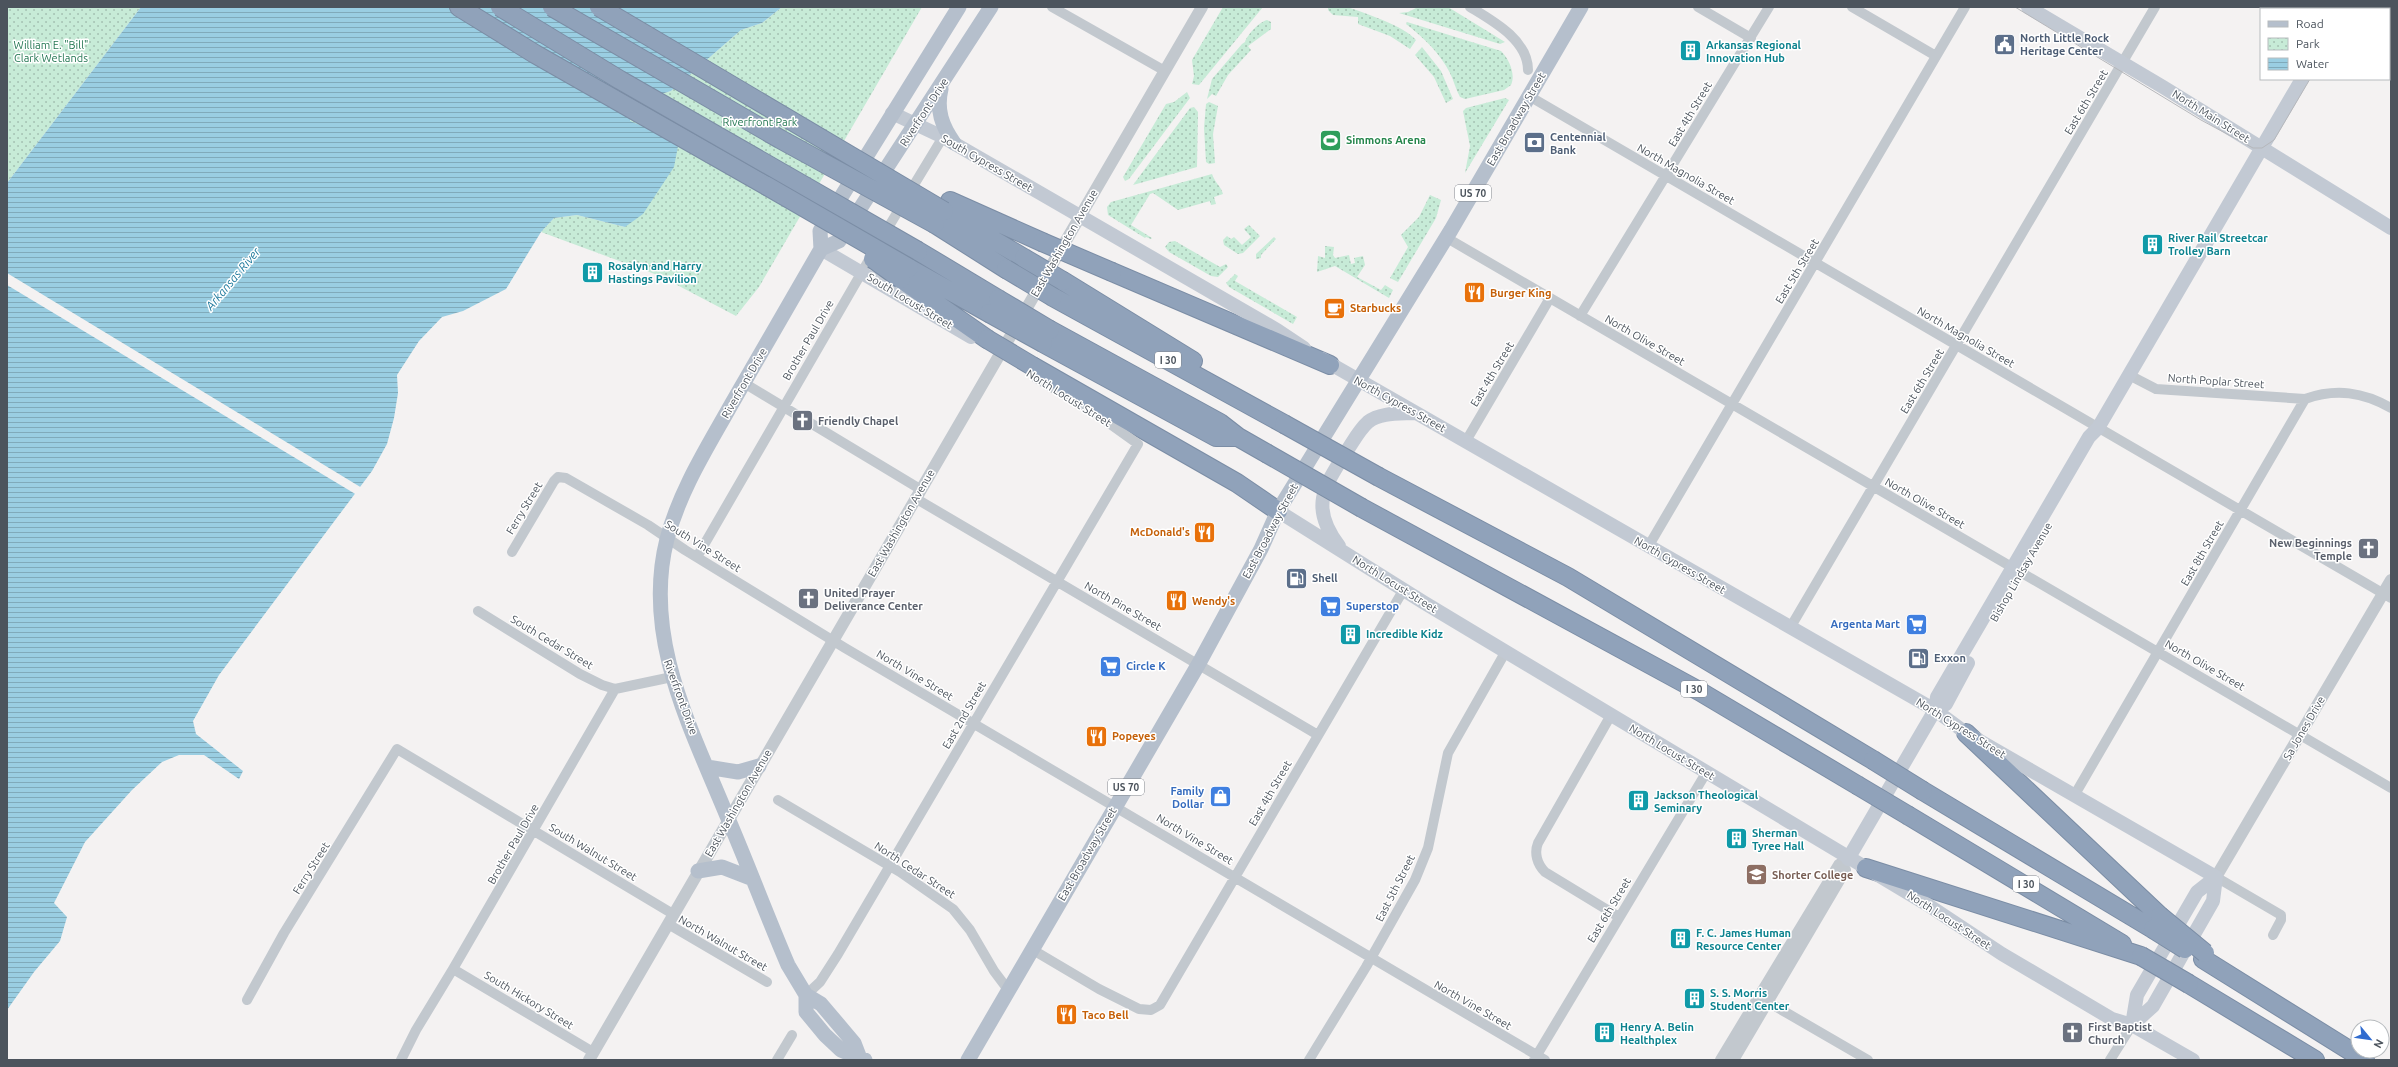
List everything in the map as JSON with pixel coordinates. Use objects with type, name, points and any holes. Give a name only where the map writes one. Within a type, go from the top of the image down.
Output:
[{"type":"highway","points":[[459,7],[535,54],[767,186],[905,273],[987,339],[1238,483],[1278,511]]},
{"type":"highway","name":"I 30","points":[[500,7],[620,80],[918,252],[994,306],[1047,337],[1220,423],[1238,437],[1362,508],[1698,691],[2315,1060]]},
{"type":"highway","name":"I 30","points":[[552,7],[780,139],[943,212],[1006,269],[1053,297],[1379,477],[1568,577],[1874,760],[1923,791],[2156,922]]},
{"type":"highway","points":[[599,7],[870,166],[882,165],[943,212],[1063,281],[1250,398],[1284,424]]},
{"type":"highway","points":[[943,212],[1042,242],[1330,365]]},
{"type":"highway","points":[[905,273],[994,306]]},
{"type":"highway","points":[[1966,733],[2156,922],[2232,978],[2365,1060]]},
{"type":"highway","points":[[1866,868],[2141,956]]},
{"type":"main road","name":"Riverfront Drive","points":[[862,1058],[854,1044],[821,1004],[806,995],[788,965],[728,819],[672,677],[664,649],[660,610],[662,568],[667,539],[675,512],[694,470],[821,249],[820,231],[892,112],[959,7]]},
{"type":"main road","name":"Riverfront Drive","points":[[821,249],[839,241],[917,124],[991,7]]},
{"type":"main road","name":"East Broadway Street","points":[[968,1060],[1198,665],[1261,549],[1278,511],[1357,380],[1446,238],[1581,7]]},
{"type":"main road","name":"North Main Street","points":[[2028,7],[2123,63],[2391,228]]},
{"type":"main road","name":"Bishop Lindsay Avenue","points":[[1848,858],[1935,710],[1946,704],[2017,570],[2097,442],[2098,428],[2301,80]]},
{"type":"main road","points":[[942,84],[939,108],[941,121],[949,140]]},
{"type":"main road","name":"South Cypress Street","points":[[892,112],[949,140],[1080,216]]},
{"type":"main road","name":"North Cypress Street","points":[[1080,216],[1277,330],[1330,365],[1466,441],[1935,710],[1966,733],[2216,877]]},
{"type":"main road","name":"South Locust Street","points":[[821,249],[999,354]]},
{"type":"main road","points":[[1342,551],[1327,530],[1323,514],[1323,495],[1334,472],[1356,436],[1369,421],[1387,415],[1416,413]]},
{"type":"main road","name":"North Locust Street","points":[[1278,511],[2112,1019],[2132,1025],[2193,1060]]},
{"type":"main road","points":[[707,767],[738,772],[759,766]]},
{"type":"main road","points":[[698,871],[722,867],[753,879]]},
{"type":"main road","name":"Sa Jones Drive","points":[[2132,1025],[2137,995],[2197,892],[2216,877]]},
{"type":"main road","name":"Sa Jones Drive","points":[[2132,1025],[2153,1006],[2213,902],[2216,877]]},
{"type":"street","points":[[1052,7],[1165,71]]},
{"type":"street","name":"East Washington Avenue","points":[[591,1056],[1202,7]]},
{"type":"street","points":[[1470,7],[1502,27],[1514,40],[1522,53],[1528,70]]},
{"type":"street","points":[[1698,7],[1751,38]]},
{"type":"street","name":"East 4th Street","points":[[1580,316],[1769,7]]},
{"type":"street","points":[[1852,7],[1936,56]]},
{"type":"street","name":"East 5th Street","points":[[1648,546],[1816,263],[1965,7]]},
{"type":"street","name":"East 6th Street","points":[[1790,628],[2155,7]]},
{"type":"street","name":"North Magnolia Street","points":[[1529,96],[2387,596]]},
{"type":"street","name":"Brother Paul Drive","points":[[697,557],[861,272],[949,140]]},
{"type":"street","name":"North Olive Street","points":[[1446,238],[2391,788]]},
{"type":"street","name":"East 4th Street","points":[[1466,441],[1550,298]]},
{"type":"street","name":"North Locust Street","points":[[999,354],[1092,411],[1138,444]]},
{"type":"street","name":"North Poplar Street","points":[[2129,375],[2156,389],[2305,399]]},
{"type":"street","name":"North Pine Street","points":[[744,383],[1056,581],[1318,735]]},
{"type":"street","points":[[2305,399],[2318,394],[2344,392],[2370,397],[2391,408]]},
{"type":"street","name":"East 8th Street","points":[[2074,796],[2305,399]]},
{"type":"street","name":"East 2nd Street","points":[[806,995],[820,982],[838,954],[1056,581],[1138,444]]},
{"type":"street","name":"South Vine Street","points":[[558,477],[566,478],[648,525],[667,539],[833,639]]},
{"type":"street","name":"Ferry Street","points":[[512,552],[558,477]]},
{"type":"street","name":"Sa Jones Drive","points":[[2216,877],[2300,735],[2387,596],[2391,580]]},
{"type":"street","name":"East 4th Street","points":[[1032,950],[1099,989],[1139,1009],[1156,1008],[1175,982],[1235,876],[1404,589]]},
{"type":"street","name":"South Cedar Street","points":[[478,611],[580,674],[602,685],[615,689]]},
{"type":"street","name":"North Vine Street","points":[[833,639],[973,723],[1235,876],[1539,1058]]},
{"type":"street","name":"East 5th Street","points":[[1309,1060],[1366,966],[1419,872],[1428,848],[1448,753],[1506,651]]},
{"type":"street","points":[[615,689],[672,677]]},
{"type":"street","name":"Brother Paul Drive","points":[[401,1060],[416,1030],[454,969],[615,689]]},
{"type":"street","points":[[1611,715],[1538,843],[1536,852],[1537,859],[1543,870],[1619,917]]},
{"type":"street","name":"Ferry Street","points":[[246,1000],[284,933],[397,749]]},
{"type":"street","name":"South Walnut Street","points":[[397,749],[534,831],[670,919]]},
{"type":"street","name":"East 6th Street","points":[[1539,1058],[1619,917],[1706,773]]},
{"type":"street","name":"North Cedar Street","points":[[778,800],[889,866],[939,898],[958,914],[1009,991]]},
{"type":"street","name":"Bishop Lindsay Avenue","points":[[1721,1060],[1764,999],[1846,870],[1848,858]]},
{"type":"street","name":"North Cypress Street","points":[[2216,877],[2281,915],[2281,920],[2273,935]]},
{"type":"street","name":"North Walnut Street","points":[[670,919],[767,982]]},
{"type":"street","name":"South Hickory Street","points":[[454,969],[591,1056]]},
{"type":"street","points":[[1764,999],[1868,1060]]},
{"type":"street","name":"Bishop Lindsay Avenue","points":[[1733,1060],[1764,999]]},
{"type":"street","name":"Sa Jones Drive","points":[[2110,1060],[2132,1025]]},
{"type":"street","points":[[778,1060],[792,1035]]},
{"type":"green space","name":"William E. \"Bill\" Clark Wetlands","points":[[7,7],[141,7],[7,183]]},
{"type":"green space","name":"Riverfront Park","points":[[782,7],[922,7],[759,287],[736,316],[660,276],[541,232],[554,218],[577,215],[625,227],[630,114],[639,101],[671,91],[741,30],[762,23]]},
{"type":"green space","points":[[1223,7],[1263,7],[1199,85],[1192,84],[1194,76],[1192,60]]},
{"type":"green space","points":[[1328,7],[1347,7],[1374,16],[1394,25],[1416,40],[1410,49],[1390,36],[1358,24],[1358,17],[1333,15],[1328,10]]},
{"type":"green space","points":[[1418,7],[1448,7],[1505,42],[1500,44],[1399,13],[1408,12]]},
{"type":"green space","points":[[1267,20],[1271,22],[1271,29],[1248,46],[1251,50],[1228,75],[1216,96],[1212,94],[1207,99],[1212,79],[1245,42],[1254,29],[1260,23]]},
{"type":"green space","points":[[1407,22],[1501,51],[1507,58],[1511,67],[1513,76],[1511,85],[1504,90],[1465,99],[1460,97],[1446,66],[1425,40],[1406,24]]},
{"type":"green space","points":[[1422,47],[1441,71],[1453,99],[1446,103],[1434,77],[1415,55]]},
{"type":"green space","points":[[1187,92],[1190,98],[1129,179],[1125,181],[1123,177],[1166,104],[1174,102]]},
{"type":"green space","points":[[1505,98],[1509,100],[1465,173],[1470,146],[1463,111],[1466,108]]},
{"type":"green space","points":[[1209,102],[1218,106],[1213,134],[1215,163],[1209,164],[1206,162],[1204,128],[1206,104]]},
{"type":"green space","points":[[1194,107],[1198,112],[1197,167],[1133,185],[1190,108]]},
{"type":"green space","points":[[1212,174],[1223,194],[1214,197],[1216,204],[1211,205],[1210,201],[1178,210],[1153,193],[1150,194],[1131,225],[1152,238],[1151,239],[1145,238],[1108,215],[1107,207],[1111,202]]},
{"type":"green space","points":[[1430,195],[1441,200],[1436,218],[1398,282],[1390,278],[1408,247],[1401,235],[1419,217]]},
{"type":"green space","points":[[1249,225],[1260,236],[1243,253],[1238,254],[1224,245],[1223,240],[1227,236],[1231,239],[1234,237],[1242,245],[1251,237],[1244,229]]},
{"type":"green space","points":[[1274,237],[1276,239],[1261,255],[1261,258],[1256,259],[1256,254]]},
{"type":"green space","points":[[1175,241],[1220,267],[1226,264],[1228,267],[1218,277],[1211,276],[1169,252],[1165,247],[1169,242]]},
{"type":"green space","points":[[1325,246],[1334,247],[1333,255],[1335,258],[1349,255],[1351,264],[1355,263],[1354,258],[1363,256],[1365,265],[1357,277],[1381,290],[1385,285],[1393,290],[1389,298],[1335,266],[1317,272],[1318,256],[1325,258]]},
{"type":"green space","points":[[1235,274],[1238,276],[1235,281],[1297,317],[1293,324],[1229,287],[1226,283]]},
{"type":"water","name":"Arkansas River","points":[[141,7],[782,7],[762,23],[741,30],[671,91],[639,101],[630,114],[630,121],[679,141],[674,167],[643,214],[625,227],[577,215],[554,218],[541,232],[506,289],[463,311],[442,317],[419,341],[397,375],[398,393],[394,418],[387,444],[372,471],[219,675],[193,721],[196,734],[243,771],[239,779],[204,755],[179,755],[162,762],[132,790],[85,842],[54,903],[67,917],[60,941],[34,972],[7,1010],[7,183]]},
{"type":"pier","points":[[7,273],[362,488],[357,495],[7,285]]},
{"type":"tram line","points":[[2015,7],[2201,120],[2253,148],[2262,148],[2274,140],[2309,80]]},
{"type":"place","name":"North Little Rock Heritage Center","points":[[2005,44]]},
{"type":"place","name":"Arkansas Regional Innovation Hub","points":[[1691,51]]},
{"type":"place","name":"Simmons Arena","points":[[1330,140]]},
{"type":"place","name":"Centennial Bank","points":[[1535,143]]},
{"type":"place","name":"River Rail Streetcar Trolley Barn","points":[[2153,244]]},
{"type":"place","name":"Rosalyn and Harry Hastings Pavilion","points":[[593,272]]},
{"type":"place","name":"Burger King","points":[[1474,293]]},
{"type":"place","name":"Starbucks","points":[[1335,308]]},
{"type":"place","name":"Friendly Chapel","points":[[803,421]]},
{"type":"place","name":"McDonald's","points":[[1205,532]]},
{"type":"place","name":"New Beginnings Temple","points":[[2368,549]]},
{"type":"place","name":"Shell","points":[[1296,578]]},
{"type":"place","name":"United Prayer Deliverance Center","points":[[809,599]]},
{"type":"place","name":"Wendy's","points":[[1176,601]]},
{"type":"place","name":"Superstop","points":[[1331,606]]},
{"type":"place","name":"Argenta Mart","points":[[1916,624]]},
{"type":"place","name":"Incredible Kidz","points":[[1351,634]]},
{"type":"place","name":"Exxon","points":[[1918,658]]},
{"type":"place","name":"Circle K","points":[[1110,666]]},
{"type":"place","name":"Popeyes","points":[[1096,736]]},
{"type":"place","name":"Family Dollar","points":[[1220,797]]},
{"type":"place","name":"Jackson Theological Seminary","points":[[1639,801]]},
{"type":"place","name":"Sherman Tyree Hall","points":[[1736,839]]},
{"type":"place","name":"Shorter College","points":[[1757,875]]},
{"type":"place","name":"F. C. James Human Resource Center","points":[[1680,939]]},
{"type":"place","name":"S. S. Morris Student Center","points":[[1695,999]]},
{"type":"place","name":"Taco Bell","points":[[1066,1015]]},
{"type":"place","name":"Henry A. Belin Healthplex","points":[[1604,1033]]},
{"type":"place","name":"First Baptist Church","points":[[2072,1033]]}]
